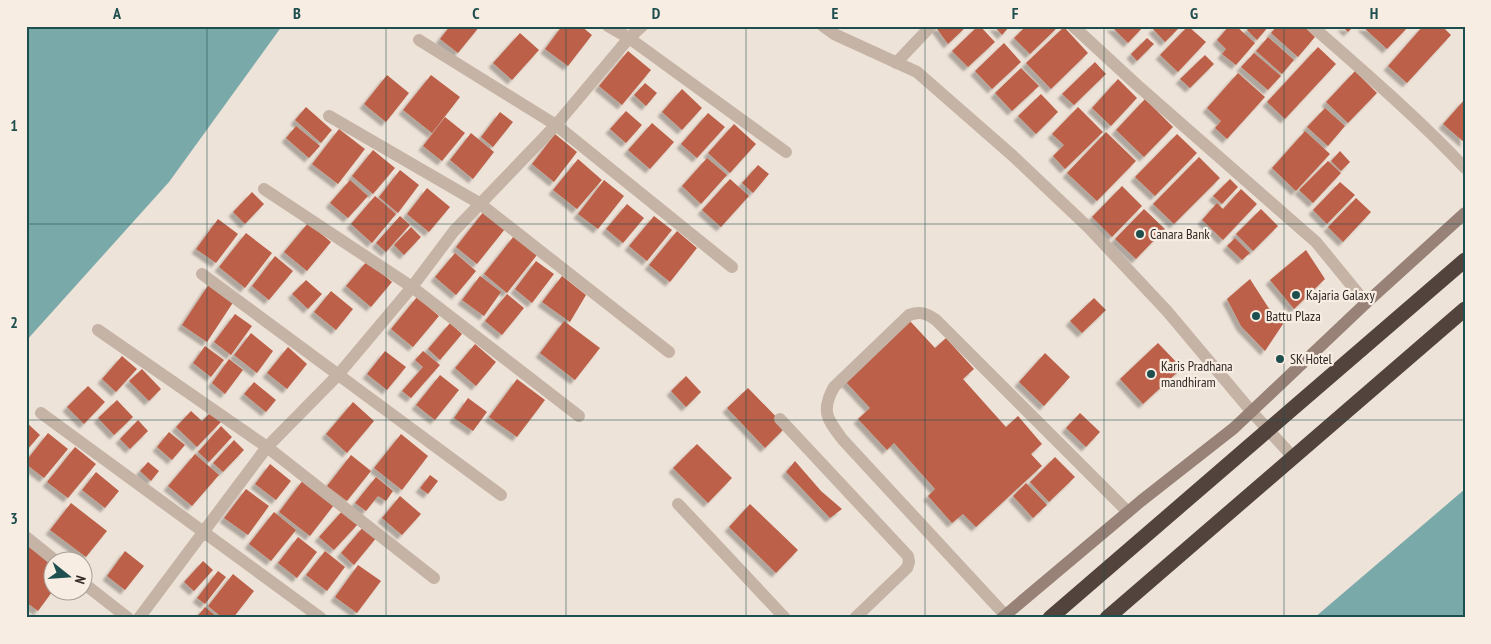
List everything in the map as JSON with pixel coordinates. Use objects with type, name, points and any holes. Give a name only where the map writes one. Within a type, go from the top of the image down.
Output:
[{"type":"highway","points":[[1050,618],[1465,260]]},
{"type":"highway","points":[[1107,618],[1465,309]]},
{"type":"street","points":[[608,26],[629,38],[786,152]]},
{"type":"street","points":[[140,618],[202,532],[267,447],[338,375],[412,287],[454,230],[556,125],[629,38],[642,26]]},
{"type":"street","points":[[822,26],[834,34],[918,72],[1014,156],[1089,228],[1167,311],[1293,458]]},
{"type":"street","points":[[896,62],[931,26]]},
{"type":"street","points":[[1073,26],[1136,85],[1221,157],[1316,242],[1366,302]]},
{"type":"street","points":[[1312,26],[1437,138],[1465,168]]},
{"type":"street","points":[[419,40],[556,125],[732,267]]},
{"type":"street","points":[[329,116],[479,203],[670,352]]},
{"type":"street","points":[[264,189],[412,287],[579,416]]},
{"type":"street","points":[[1128,512],[928,314],[919,311],[909,315],[834,387],[828,397],[826,411],[829,422],[843,440],[1003,616],[1128,512],[1234,428],[1366,302],[1465,213]]},
{"type":"street","points":[[202,274],[501,495]]},
{"type":"street","points":[[98,330],[267,447],[434,578]]},
{"type":"street","points":[[41,413],[321,618]]},
{"type":"street","points":[[780,419],[908,556],[907,568],[855,618]]},
{"type":"street","points":[[678,504],[785,618]]},
{"type":"street","points":[[26,537],[45,552]]},
{"type":"street","points":[[92,590],[128,618]]},
{"type":"water","points":[[26,26],[282,26],[169,182],[26,341]]},
{"type":"water","points":[[1465,489],[1465,618],[1314,618]]},
{"type":"building","points":[[450,26],[480,26],[458,53],[440,39]]},
{"type":"building","points":[[562,26],[581,26],[592,35],[568,66],[545,49]]},
{"type":"building","points":[[935,26],[967,26],[948,44]]},
{"type":"building","points":[[978,26],[995,42],[968,67],[952,51]]},
{"type":"building","points":[[994,26],[1010,26],[1002,35]]},
{"type":"building","points":[[1026,26],[1059,26],[1030,54],[1014,38]]},
{"type":"building","points":[[1111,26],[1144,26],[1128,43]]},
{"type":"building","points":[[1157,26],[1175,26],[1178,29],[1165,42],[1153,29]]},
{"type":"building","points":[[1188,26],[1206,42],[1178,72],[1160,55]]},
{"type":"building","points":[[1229,26],[1236,26],[1255,43],[1236,65],[1222,54],[1226,49],[1217,40]]},
{"type":"building","points":[[1250,26],[1269,26],[1257,40],[1247,30]]},
{"type":"building","points":[[1277,26],[1304,26],[1315,37],[1298,57],[1271,33]]},
{"type":"building","points":[[1342,26],[1354,26],[1348,32]]},
{"type":"building","points":[[1362,26],[1409,26],[1387,49]]},
{"type":"building","points":[[1423,26],[1442,26],[1451,35],[1407,83],[1388,66]]},
{"type":"building","points":[[1064,27],[1088,53],[1051,89],[1026,63]]},
{"type":"building","points":[[520,33],[539,50],[512,80],[493,63]]},
{"type":"building","points":[[1268,37],[1294,60],[1282,74],[1256,51]]},
{"type":"building","points":[[1147,38],[1154,44],[1137,61],[1131,54]]},
{"type":"building","points":[[1004,43],[1021,62],[992,89],[975,71]]},
{"type":"building","points":[[1318,47],[1336,64],[1285,119],[1267,102]]},
{"type":"building","points":[[628,51],[651,70],[622,105],[599,86]]},
{"type":"building","points":[[1254,53],[1281,76],[1268,90],[1241,67]]},
{"type":"building","points":[[1205,55],[1214,64],[1190,88],[1180,79]]},
{"type":"building","points":[[1095,62],[1106,74],[1074,105],[1062,94]]},
{"type":"building","points":[[1021,68],[1039,86],[1012,111],[995,93]]},
{"type":"building","points":[[1355,71],[1377,93],[1348,123],[1326,102]]},
{"type":"building","points":[[1238,73],[1265,97],[1227,139],[1215,128],[1221,121],[1207,108]]},
{"type":"building","points":[[387,75],[409,93],[386,122],[364,104]]},
{"type":"building","points":[[431,75],[460,97],[432,133],[403,110]]},
{"type":"building","points":[[1118,79],[1137,98],[1111,126],[1092,108]]},
{"type":"building","points":[[645,83],[657,93],[646,106],[634,95]]},
{"type":"building","points":[[682,89],[702,108],[682,130],[662,112]]},
{"type":"building","points":[[1041,94],[1058,112],[1036,134],[1018,116]]},
{"type":"building","points":[[1145,99],[1173,127],[1144,157],[1116,130]]},
{"type":"building","points":[[1465,99],[1465,143],[1443,124]]},
{"type":"building","points":[[306,107],[332,130],[321,143],[295,120]]},
{"type":"building","points":[[1078,107],[1103,132],[1065,169],[1053,156],[1064,145],[1052,134]]},
{"type":"building","points":[[1325,108],[1345,126],[1328,146],[1307,127]]},
{"type":"building","points":[[626,111],[642,125],[626,143],[610,129]]},
{"type":"building","points":[[500,112],[513,122],[493,147],[481,137]]},
{"type":"building","points":[[708,113],[725,127],[697,158],[681,144]]},
{"type":"building","points":[[445,117],[465,133],[442,161],[423,146]]},
{"type":"building","points":[[652,123],[674,142],[650,169],[628,150]]},
{"type":"building","points":[[734,124],[756,144],[730,173],[708,153]]},
{"type":"building","points":[[296,126],[320,146],[309,158],[286,138]]},
{"type":"building","points":[[339,129],[365,149],[338,184],[312,164]]},
{"type":"building","points":[[1305,131],[1330,154],[1296,191],[1272,168]]},
{"type":"building","points":[[1106,132],[1136,161],[1097,201],[1067,173]]},
{"type":"building","points":[[471,133],[494,152],[473,179],[450,160]]},
{"type":"building","points":[[555,134],[577,152],[554,182],[532,164]]},
{"type":"building","points":[[1177,134],[1197,153],[1155,196],[1135,177]]},
{"type":"building","points":[[373,150],[395,168],[373,194],[352,176]]},
{"type":"building","points":[[1340,151],[1350,162],[1341,171],[1331,161]]},
{"type":"building","points":[[1199,157],[1220,178],[1174,224],[1153,204]]},
{"type":"building","points":[[707,158],[727,175],[701,204],[682,186]]},
{"type":"building","points":[[578,159],[602,180],[577,209],[553,190]]},
{"type":"building","points":[[1328,161],[1341,173],[1313,203],[1299,190]]},
{"type":"building","points":[[758,165],[769,174],[753,193],[742,183]]},
{"type":"building","points":[[400,170],[419,185],[398,213],[379,197]]},
{"type":"building","points":[[730,179],[749,196],[721,227],[702,210]]},
{"type":"building","points":[[1230,179],[1238,187],[1222,204],[1213,196]]},
{"type":"building","points":[[350,180],[368,196],[348,218],[330,203]]},
{"type":"building","points":[[604,180],[624,196],[598,229],[578,214]]},
{"type":"building","points":[[1340,182],[1355,195],[1327,224],[1313,210]]},
{"type":"building","points":[[1122,186],[1142,206],[1112,237],[1092,217]]},
{"type":"building","points":[[427,188],[450,207],[429,232],[407,214]]},
{"type":"building","points":[[1241,189],[1257,204],[1223,240],[1202,220],[1217,203],[1223,209]]},
{"type":"building","points":[[252,192],[264,204],[245,224],[233,212]]},
{"type":"building","points":[[375,196],[396,214],[372,243],[351,224]]},
{"type":"building","points":[[1356,198],[1371,212],[1343,242],[1328,227]]},
{"type":"building","points":[[627,204],[644,218],[623,243],[606,229]]},
{"type":"building","name":"Canara Bank","points":[[1144,209],[1165,229],[1136,259],[1115,239]]},
{"type":"building","points":[[1261,209],[1278,226],[1253,251],[1236,234]]},
{"type":"building","points":[[484,211],[505,229],[477,264],[456,247]]},
{"type":"building","points":[[400,216],[410,225],[386,252],[376,243]]},
{"type":"building","points":[[654,216],[672,230],[647,261],[629,246]]},
{"type":"building","points":[[218,219],[238,234],[216,263],[196,249]]},
{"type":"building","points":[[308,223],[331,242],[307,271],[284,252]]},
{"type":"building","points":[[411,227],[421,237],[404,255],[394,245]]},
{"type":"building","points":[[677,231],[697,248],[670,282],[649,265]]},
{"type":"building","points":[[246,233],[272,253],[245,288],[219,267]]},
{"type":"building","points":[[514,236],[537,255],[507,293],[484,274]]},
{"type":"building","points":[[1235,238],[1250,253],[1242,260],[1227,246]]},
{"type":"building","name":"Kajaria Galaxy","points":[[1306,250],[1325,279],[1294,309],[1270,280]]},
{"type":"building","points":[[455,253],[476,271],[456,295],[435,277]]},
{"type":"building","points":[[275,256],[293,271],[269,300],[252,286]]},
{"type":"building","points":[[367,261],[392,282],[371,307],[346,286]]},
{"type":"building","points":[[536,261],[554,274],[532,303],[515,289]]},
{"type":"building","points":[[480,276],[501,292],[484,316],[462,300]]},
{"type":"building","points":[[562,276],[586,295],[570,322],[542,302]]},
{"type":"building","name":"Battu Plaza","points":[[1250,279],[1268,307],[1283,324],[1265,351],[1241,326],[1227,299]]},
{"type":"building","points":[[306,280],[322,294],[308,309],[292,294]]},
{"type":"building","points":[[209,284],[234,301],[207,342],[182,325]]},
{"type":"building","points":[[331,291],[353,309],[336,330],[314,312]]},
{"type":"building","points":[[507,294],[524,308],[502,335],[485,321]]},
{"type":"building","points":[[417,297],[439,316],[413,347],[391,329]]},
{"type":"building","points":[[1094,298],[1106,310],[1082,333],[1070,321]]},
{"type":"building","points":[[235,314],[252,326],[231,355],[214,342]]},
{"type":"building","points":[[564,321],[600,348],[575,380],[540,353]]},
{"type":"building","points":[[910,321],[935,348],[946,338],[974,369],[963,379],[1006,427],[1018,416],[1042,444],[1031,454],[1042,466],[976,527],[963,514],[952,523],[928,496],[935,489],[894,443],[887,450],[858,419],[870,408],[845,381]]},
{"type":"building","points":[[450,323],[462,334],[440,360],[428,349]]},
{"type":"building","points":[[251,333],[273,351],[257,373],[234,355]]},
{"type":"building","name":"Karis Pradhana mandhiram","points":[[1158,343],[1182,368],[1143,404],[1120,379]]},
{"type":"building","points":[[475,344],[496,362],[476,386],[455,368]]},
{"type":"building","points":[[205,346],[224,360],[211,377],[193,363]]},
{"type":"building","points":[[288,347],[307,364],[287,389],[267,373]]},
{"type":"building","points":[[385,351],[406,367],[387,390],[367,374]]},
{"type":"building","points":[[423,351],[440,365],[411,398],[402,391],[423,367],[415,360]]},
{"type":"building","points":[[1045,353],[1070,377],[1044,406],[1019,382]]},
{"type":"building","points":[[122,356],[137,369],[116,392],[102,379]]},
{"type":"building","points":[[229,359],[243,370],[225,394],[212,383]]},
{"type":"building","points":[[142,369],[161,389],[149,401],[129,381]]},
{"type":"building","points":[[440,375],[459,390],[435,420],[416,405]]},
{"type":"building","points":[[686,376],[701,392],[686,407],[671,391]]},
{"type":"building","points":[[517,379],[545,400],[517,437],[489,417]]},
{"type":"building","points":[[254,382],[276,400],[266,412],[244,394]]},
{"type":"building","points":[[88,386],[105,402],[84,424],[67,407]]},
{"type":"building","points":[[748,388],[786,427],[765,448],[727,408]]},
{"type":"building","points":[[468,398],[487,412],[473,431],[454,418]]},
{"type":"building","points":[[117,400],[133,417],[114,435],[98,418]]},
{"type":"building","points":[[353,402],[374,421],[347,453],[326,434]]},
{"type":"building","points":[[191,411],[202,421],[211,412],[221,422],[197,447],[176,427]]},
{"type":"building","points":[[1080,413],[1100,432],[1086,447],[1066,428]]},
{"type":"building","points":[[138,420],[148,431],[130,449],[120,439]]},
{"type":"building","points":[[26,422],[40,435],[26,451]]},
{"type":"building","points":[[221,426],[232,437],[209,462],[198,452]]},
{"type":"building","points":[[169,432],[185,445],[172,460],[157,447]]},
{"type":"building","points":[[48,433],[68,449],[44,478],[26,464],[26,461]]},
{"type":"building","points":[[401,434],[428,456],[402,490],[374,468]]},
{"type":"building","points":[[234,440],[244,450],[223,472],[213,463]]},
{"type":"building","points":[[697,444],[732,478],[708,503],[673,468]]},
{"type":"building","points":[[75,447],[96,464],[68,498],[47,482]]},
{"type":"building","points":[[195,454],[219,475],[192,506],[168,486]]},
{"type":"building","points":[[351,455],[371,471],[347,501],[327,486]]},
{"type":"building","points":[[1055,457],[1075,477],[1049,502],[1030,482]]},
{"type":"building","points":[[795,461],[821,491],[842,509],[830,518],[786,472]]},
{"type":"building","points":[[148,462],[159,471],[151,481],[140,471]]},
{"type":"building","points":[[270,464],[291,481],[276,500],[255,484]]},
{"type":"building","points":[[96,472],[119,491],[105,508],[82,490]]},
{"type":"building","points":[[430,475],[438,481],[428,494],[420,488]]},
{"type":"building","points":[[376,477],[393,491],[386,501],[378,496],[366,511],[355,503]]},
{"type":"building","points":[[303,480],[334,505],[310,536],[279,512]]},
{"type":"building","points":[[1026,483],[1047,505],[1033,518],[1013,496]]},
{"type":"building","points":[[246,489],[269,506],[248,535],[224,518]]},
{"type":"building","points":[[400,496],[421,514],[402,535],[382,518]]},
{"type":"building","points":[[71,503],[107,531],[90,552],[79,552],[50,530]]},
{"type":"building","points":[[750,504],[798,550],[776,573],[729,527]]},
{"type":"building","points":[[344,509],[359,523],[334,550],[319,537]]},
{"type":"building","points":[[274,512],[296,530],[271,561],[249,544]]},
{"type":"building","points":[[364,526],[377,537],[354,565],[341,553]]},
{"type":"building","points":[[298,537],[317,552],[297,578],[278,563]]},
{"type":"building","points":[[26,544],[42,557],[42,602],[45,602],[38,611],[26,602]]},
{"type":"building","points":[[125,551],[144,566],[125,590],[107,576]]},
{"type":"building","points":[[325,551],[345,567],[327,591],[306,575]]},
{"type":"building","points":[[203,561],[213,570],[194,591],[184,582]]},
{"type":"building","points":[[358,565],[381,581],[357,613],[335,597]]},
{"type":"building","points":[[218,571],[226,577],[205,604],[197,598]]},
{"type":"building","points":[[233,574],[254,591],[233,618],[223,618],[208,606]]},
{"type":"building","points":[[205,607],[218,618],[196,618]]},
{"type":"place","name":"Canara Bank","points":[[1140,234]]},
{"type":"place","name":"Kajaria Galaxy","points":[[1296,295]]},
{"type":"place","name":"Battu Plaza","points":[[1256,316]]},
{"type":"place","name":"SK Hotel","points":[[1280,359]]},
{"type":"place","name":"Karis Pradhana mandhiram","points":[[1151,374]]}]
